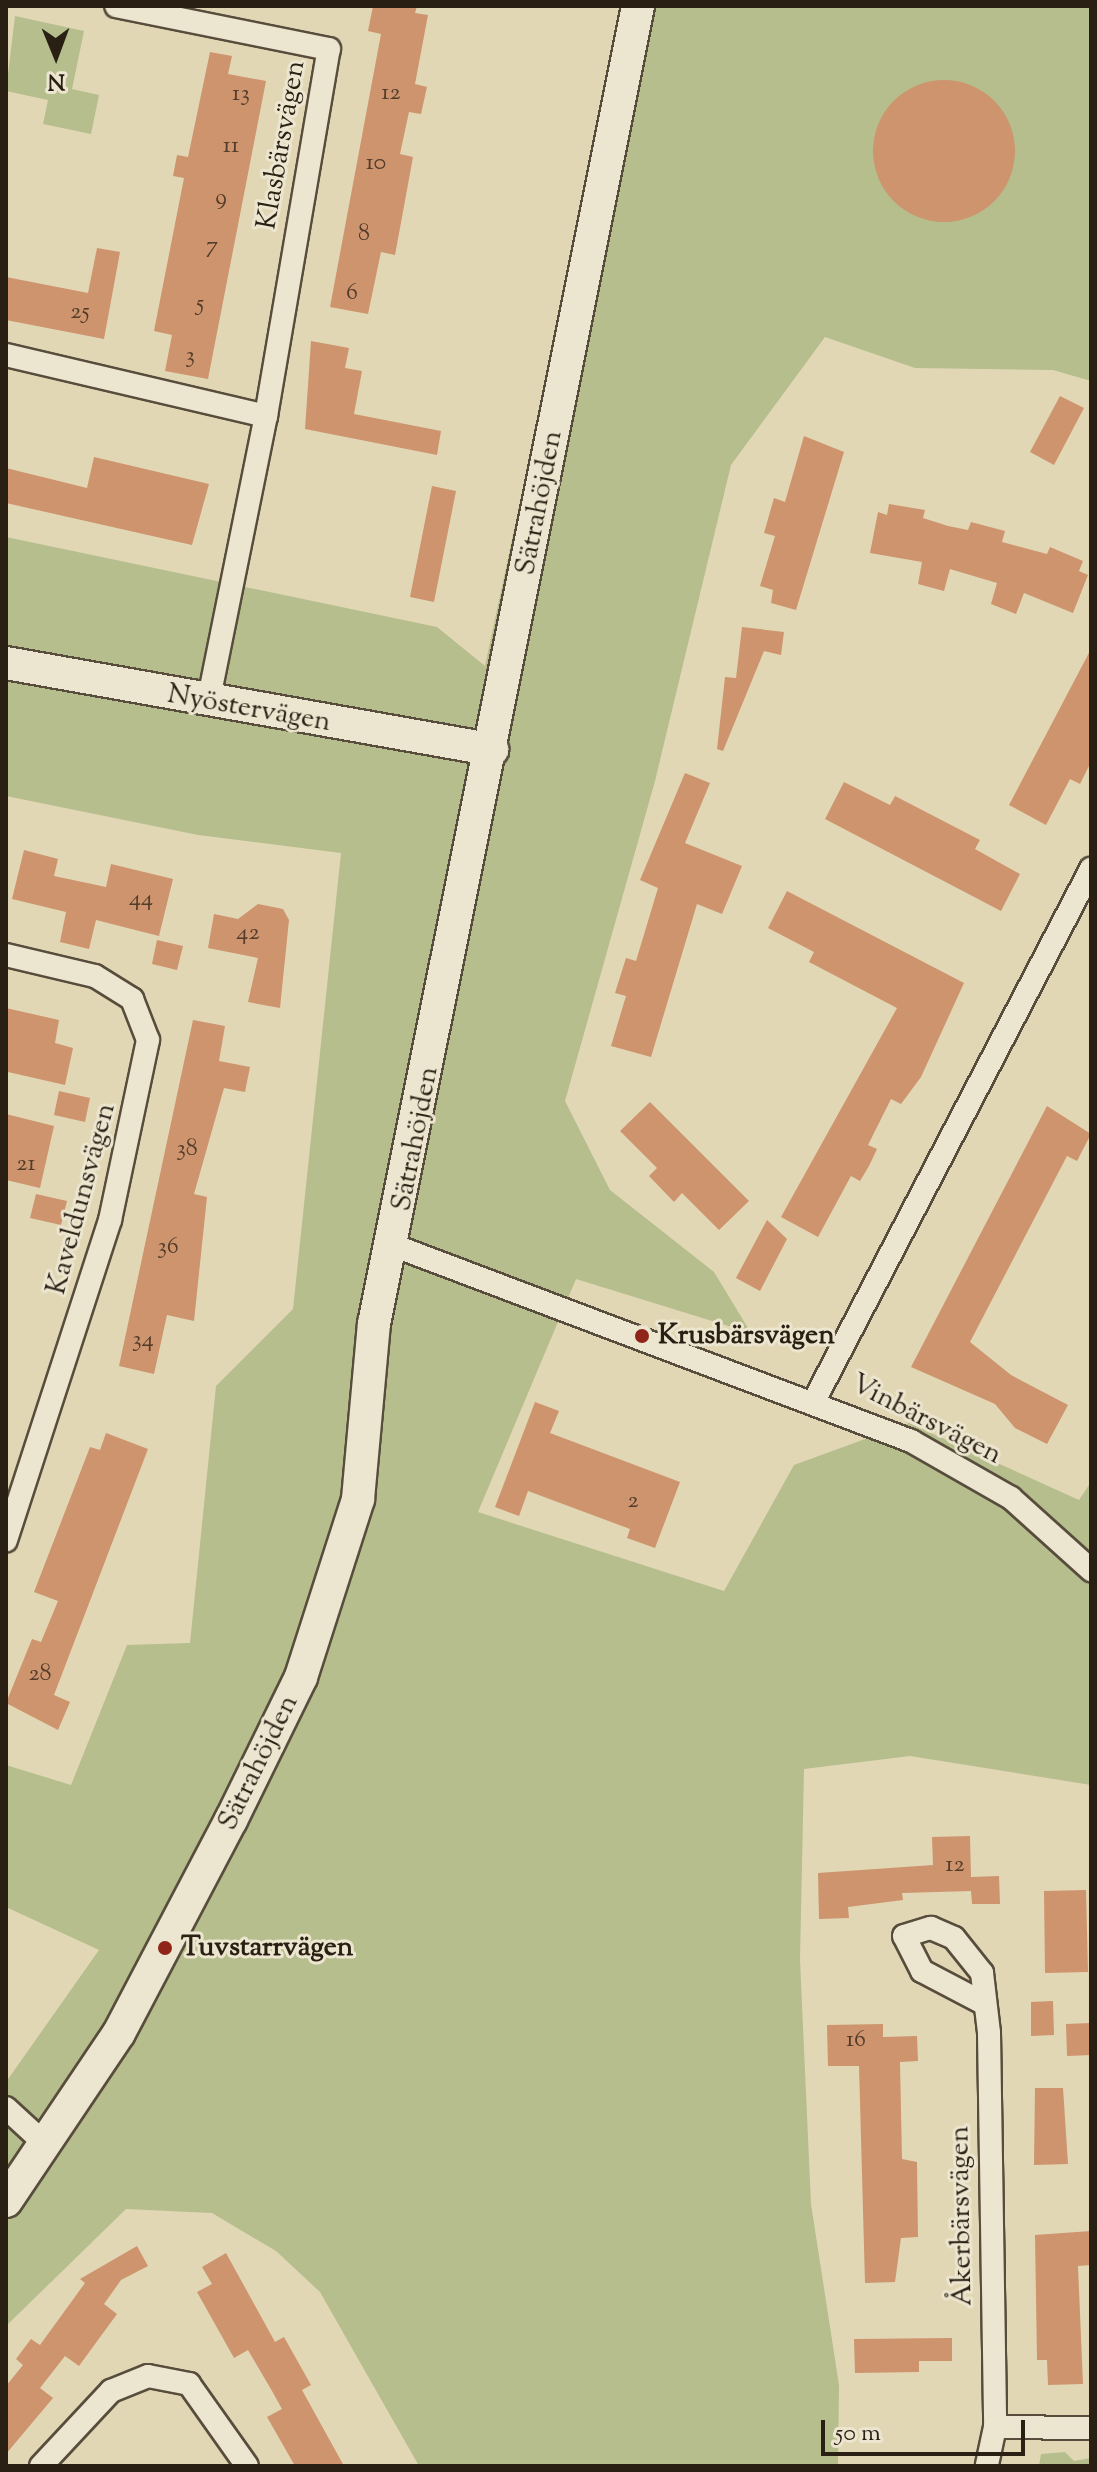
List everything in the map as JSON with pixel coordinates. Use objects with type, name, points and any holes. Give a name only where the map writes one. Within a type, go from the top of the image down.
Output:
[{"type":"street","name":"Klasbärsvägen","points":[[116,6],[329,49],[266,416],[208,703]]},
{"type":"street","name":"Sätrahöjden","points":[[6,2201],[126,2021],[301,1677],[358,1499],[374,1324],[395,1246],[638,6]]},
{"type":"street","points":[[6,355],[266,416]]},
{"type":"street","name":"Nyöstervägen","points":[[6,663],[208,703],[492,750]]},
{"type":"street","points":[[815,1399],[1091,869]]},
{"type":"street","name":"Kaveldunsvägen","points":[[6,955],[95,976],[132,999],[148,1040],[110,1220],[6,1541]]},
{"type":"street","name":"Vinbärsvägen","points":[[395,1246],[815,1399],[999,1490],[1091,1570]]},
{"type":"street","name":"Åkerbärsvägen","points":[[985,2004],[995,2427],[987,2466]]},
{"type":"street","points":[[6,2108],[45,2144]]},
{"type":"street","points":[[41,2466],[111,2391],[148,2376],[189,2384],[247,2466]]},
{"type":"street","points":[[995,2427],[1091,2428]]},
{"type":"green space","points":[[626,6],[1091,6],[1091,381],[1053,370],[915,368],[825,337],[731,465],[655,781],[565,1101],[610,1190],[714,1272],[751,1333],[576,1279],[478,1512],[724,1591],[794,1465],[909,1423],[1079,1500],[1091,1482],[1091,1785],[910,1756],[804,1769],[800,1960],[811,2204],[839,2385],[838,2466],[419,2466],[320,2292],[276,2251],[212,2213],[126,2209],[6,2326],[6,2082],[99,1950],[6,1907],[6,1765],[71,1785],[127,1645],[190,1643],[216,1386],[293,1309],[341,853],[198,835],[6,796],[6,537],[437,627],[485,666]]},
{"type":"green space","points":[[15,16],[84,31],[72,89],[99,95],[91,134],[43,124],[48,100],[6,91]]},
{"type":"green space","points":[[1065,2452],[1074,2461],[1091,2458],[1091,2466],[1039,2466],[1041,2454]]},
{"type":"building","points":[[373,6],[417,6],[415,13],[428,15],[415,84],[427,87],[421,114],[409,112],[400,154],[413,157],[395,255],[381,252],[368,314],[330,307],[381,34],[368,31]]},
{"type":"building","points":[[210,52],[232,56],[228,74],[266,81],[208,379],[165,371],[172,335],[154,331],[184,178],[173,176],[177,155],[188,157]]},
{"type":"building","points":[[944,80],[971,85],[994,101],[1010,124],[1015,151],[1010,178],[994,201],[971,217],[944,222],[917,217],[894,201],[878,178],[873,151],[878,124],[894,101],[917,85]]},
{"type":"building","points":[[97,248],[120,252],[104,339],[6,320],[6,277],[88,293]]},
{"type":"building","points":[[311,341],[349,348],[345,368],[362,371],[354,414],[441,431],[437,455],[305,429]]},
{"type":"building","points":[[1060,396],[1084,408],[1054,465],[1030,452]]},
{"type":"building","points":[[804,436],[844,452],[796,610],[771,603],[773,590],[760,586],[775,536],[764,533],[774,498],[785,502]]},
{"type":"building","points":[[94,457],[209,484],[192,545],[6,503],[6,468],[87,488]]},
{"type":"building","points":[[432,486],[456,491],[434,602],[410,597]]},
{"type":"building","points":[[889,504],[925,510],[923,518],[948,526],[968,530],[971,522],[1005,531],[1002,542],[1047,554],[1050,547],[1083,561],[1079,571],[1088,575],[1073,613],[1024,593],[1016,614],[991,604],[997,583],[950,569],[944,591],[918,584],[922,562],[870,553],[878,512],[887,515]]},
{"type":"building","points":[[742,627],[784,632],[781,655],[764,651],[723,751],[717,749],[725,677],[736,678]]},
{"type":"building","points":[[1091,649],[1091,762],[1080,784],[1070,779],[1046,825],[1009,805]]},
{"type":"building","points":[[685,773],[710,783],[685,843],[742,866],[722,914],[697,904],[651,1057],[611,1046],[626,996],[615,993],[626,958],[636,961],[658,888],[640,880]]},
{"type":"building","points":[[844,782],[890,805],[895,796],[980,840],[975,849],[1020,874],[1001,911],[825,819]]},
{"type":"building","points":[[24,850],[58,859],[54,876],[106,887],[111,864],[173,879],[159,936],[96,920],[89,949],[60,942],[66,912],[12,899]]},
{"type":"building","points":[[787,891],[964,983],[921,1077],[901,1104],[891,1099],[868,1145],[877,1149],[869,1166],[860,1181],[851,1176],[818,1237],[781,1217],[897,1008],[809,962],[814,952],[768,928]]},
{"type":"building","points":[[258,904],[283,909],[289,920],[280,1008],[248,1002],[258,958],[208,948],[214,914],[238,919]]},
{"type":"building","points":[[157,940],[183,946],[177,970],[152,964]]},
{"type":"building","points":[[6,1008],[59,1020],[55,1043],[73,1048],[65,1085],[8,1072]]},
{"type":"building","points":[[193,1020],[225,1026],[219,1061],[250,1067],[245,1092],[224,1088],[194,1194],[207,1197],[194,1321],[167,1315],[154,1374],[119,1366]]},
{"type":"building","points":[[59,1091],[90,1098],[85,1122],[54,1115]]},
{"type":"building","points":[[650,1102],[749,1201],[719,1230],[682,1193],[674,1202],[649,1176],[657,1168],[620,1131]]},
{"type":"building","points":[[1047,1106],[1091,1134],[1077,1161],[1067,1156],[970,1342],[1011,1375],[1068,1405],[1047,1444],[1015,1428],[995,1404],[911,1367]]},
{"type":"building","points":[[6,1114],[54,1126],[40,1188],[6,1180]]},
{"type":"building","points":[[36,1194],[67,1201],[61,1225],[30,1218]]},
{"type":"building","points":[[767,1220],[787,1239],[760,1291],[736,1278]]},
{"type":"building","points":[[535,1402],[559,1411],[550,1433],[680,1482],[655,1548],[627,1538],[630,1529],[528,1491],[519,1516],[495,1507]]},
{"type":"building","points":[[106,1433],[148,1449],[54,1695],[70,1702],[58,1730],[6,1703],[32,1639],[41,1642],[58,1601],[34,1592],[90,1447],[100,1450]]},
{"type":"building","points":[[970,1836],[971,1877],[999,1876],[1000,1904],[972,1904],[971,1891],[902,1893],[903,1900],[848,1907],[849,1918],[819,1919],[818,1873],[933,1865],[932,1837]]},
{"type":"building","points":[[1086,1890],[1088,1972],[1045,1973],[1044,1891]]},
{"type":"building","points":[[1053,2001],[1054,2035],[1031,2036],[1031,2002]]},
{"type":"building","points":[[1091,2023],[1091,2055],[1067,2056],[1066,2024]]},
{"type":"building","points":[[883,2024],[883,2037],[917,2036],[918,2061],[900,2062],[902,2159],[917,2162],[918,2237],[901,2238],[895,2282],[865,2283],[859,2066],[828,2066],[827,2025]]},
{"type":"building","points":[[1035,2088],[1063,2088],[1068,2164],[1034,2165]]},
{"type":"building","points":[[1091,2231],[1091,2265],[1078,2266],[1083,2384],[1048,2385],[1047,2360],[1037,2360],[1035,2235]]},
{"type":"building","points":[[137,2246],[148,2266],[121,2280],[104,2304],[117,2314],[79,2366],[65,2356],[40,2388],[53,2398],[6,2454],[6,2386],[23,2365],[16,2359],[31,2339],[40,2345],[85,2283],[80,2279]]},
{"type":"building","points":[[226,2253],[275,2342],[284,2337],[311,2385],[302,2390],[344,2466],[295,2466],[267,2417],[282,2409],[272,2391],[248,2350],[234,2358],[197,2292],[212,2284],[202,2267]]},
{"type":"building","points":[[952,2338],[952,2361],[919,2361],[919,2372],[855,2373],[854,2339]]},
{"type":"place","name":"Krusbärsvägen","points":[[642,1336]]},
{"type":"place","name":"Tuvstarrvägen","points":[[165,1948]]}]
